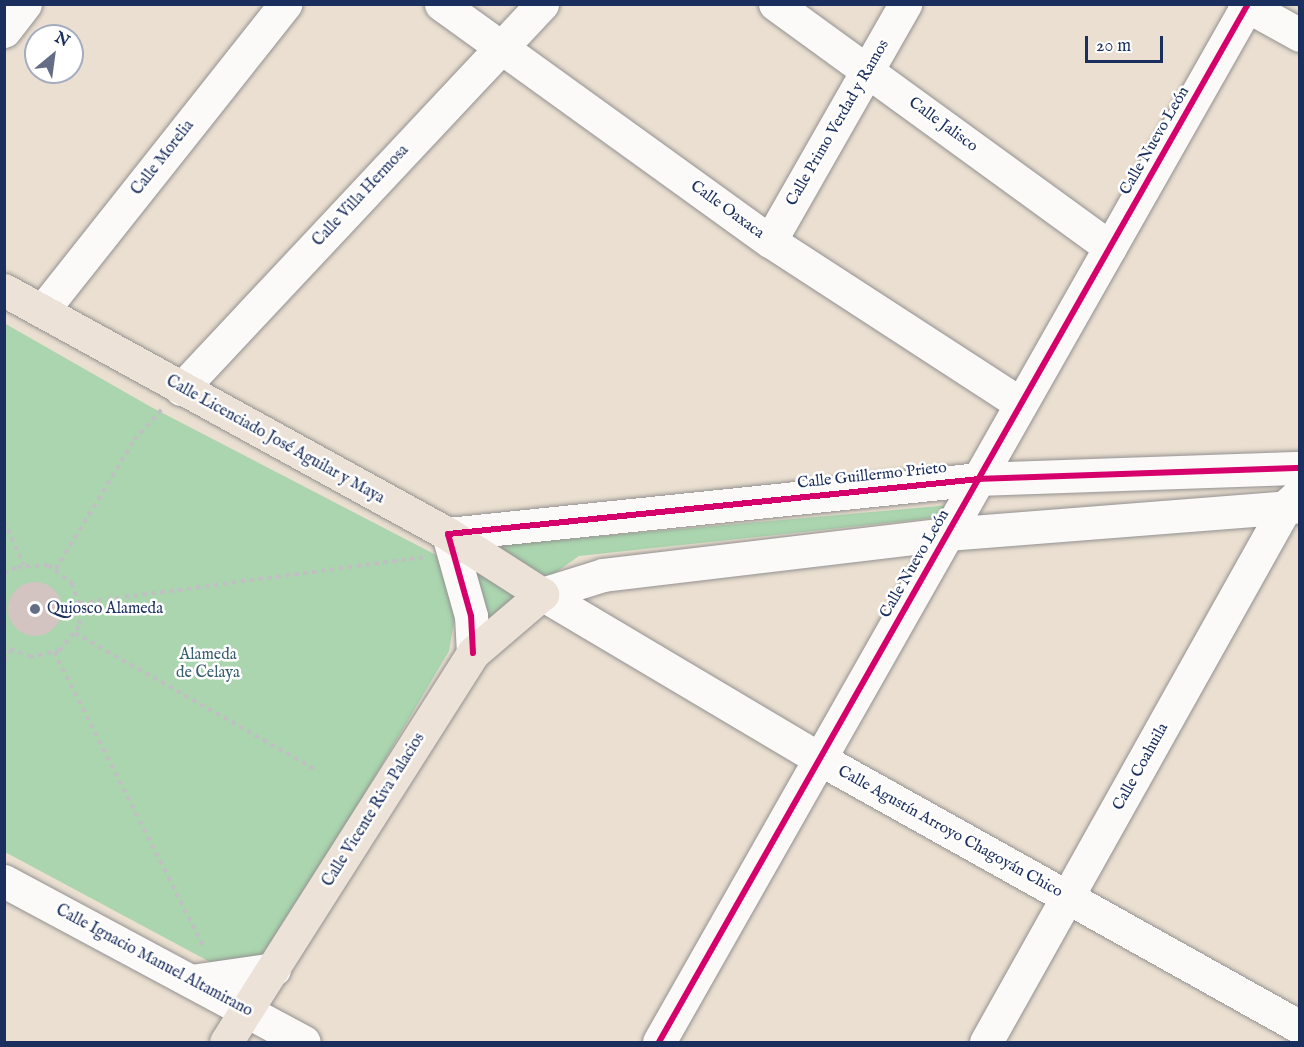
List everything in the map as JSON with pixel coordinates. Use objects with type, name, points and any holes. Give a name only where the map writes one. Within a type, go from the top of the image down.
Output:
[{"type":"main road","name":"Calle Licenciado José Aguilar y Maya","points":[[4,290],[448,534],[542,594]]},
{"type":"main road","name":"Calle Vicente Riva Palacios","points":[[226,1042],[473,653],[542,594]]},
{"type":"street","points":[[4,31],[25,4]]},
{"type":"street","name":"Calle Morelia","points":[[42,311],[285,4]]},
{"type":"street","name":"Calle Oaxaca","points":[[441,4],[770,241],[1021,404]]},
{"type":"street","name":"Calle Villa Hermosa","points":[[181,389],[542,4]]},
{"type":"street","name":"Calle Jalisco","points":[[775,4],[1110,247]]},
{"type":"street","name":"Calle Primo Verdad y Ramos","points":[[770,241],[869,72],[905,4]]},
{"type":"street","points":[[1246,5],[1299,35]]},
{"type":"street","name":"Calle Nuevo León","points":[[659,1042],[1246,5]]},
{"type":"street","name":"Calle Guillermo Prieto","points":[[448,534],[978,479],[1299,468]]},
{"type":"street","points":[[542,594],[603,576],[948,534],[1295,502]]},
{"type":"street","name":"Calle Coahuila","points":[[986,1042],[1295,502]]},
{"type":"street","points":[[448,534],[460,565],[471,616],[473,653]]},
{"type":"street","name":"Calle Agustín Arroyo Chagoyán Chico","points":[[542,594],[820,759],[1299,1027]]},
{"type":"street","name":"Calle Ignacio Manuel Altamirano","points":[[4,880],[205,979],[247,1011],[304,1042]]},
{"type":"street","points":[[205,979],[274,969]]},
{"type":"path","points":[[56,569],[134,440],[181,389]]},
{"type":"path","points":[[4,521],[24,565]]},
{"type":"path","points":[[80,603],[435,555],[460,565]]},
{"type":"path","points":[[4,574],[24,565],[56,569],[72,583],[80,603],[75,633],[54,652],[31,657],[4,646]]},
{"type":"path","points":[[75,633],[318,771]]},
{"type":"path","points":[[4,662],[11,650]]},
{"type":"path","points":[[54,652],[205,979]]},
{"type":"green space","name":"Alameda de Celaya","points":[[4,323],[151,407],[436,555],[458,599],[449,651],[265,963],[212,963],[5,852]]},
{"type":"green space","points":[[950,505],[943,517],[579,556],[551,576],[531,574],[489,546]]},
{"type":"green space","points":[[465,557],[516,593],[514,603],[482,626]]},
{"type":"building","name":"Quiosco Alameda","points":[[30,582],[40,582],[50,586],[58,594],[62,609],[58,624],[50,632],[40,636],[30,636],[20,632],[12,624],[8,614],[8,604],[12,594],[20,586]]},
{"type":"cycle path","points":[[659,1042],[1248,4]]},
{"type":"cycle path","points":[[473,653],[471,616],[448,534],[979,479],[1300,468]]},
{"type":"place","name":"Quiosco Alameda","points":[[35,609]]}]
